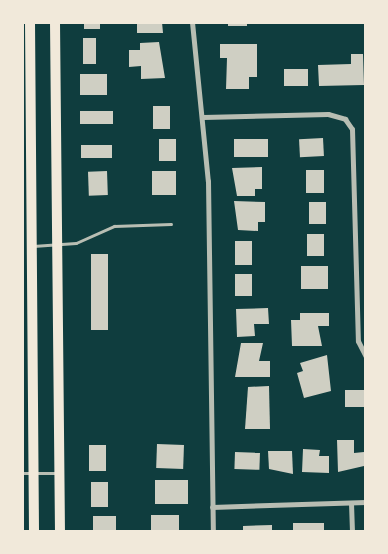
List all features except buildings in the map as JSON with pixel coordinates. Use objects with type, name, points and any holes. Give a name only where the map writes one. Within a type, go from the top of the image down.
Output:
[{"type":"main road","points":[[30,22],[31,246],[28,473],[34,532]]},
{"type":"main road","points":[[55,22],[60,532]]},
{"type":"street","points":[[192,22],[193,59],[203,117],[208,180],[213,532]]},
{"type":"street","points":[[203,117],[328,114],[345,119],[352,129],[358,341],[366,357]]},
{"type":"street","points":[[212,507],[366,502]]},
{"type":"street","points":[[352,503],[352,532]]},
{"type":"lane","points":[[31,246],[56,246],[76,243],[114,226],[171,224]]},
{"type":"lane","points":[[28,473],[58,473]]}]
